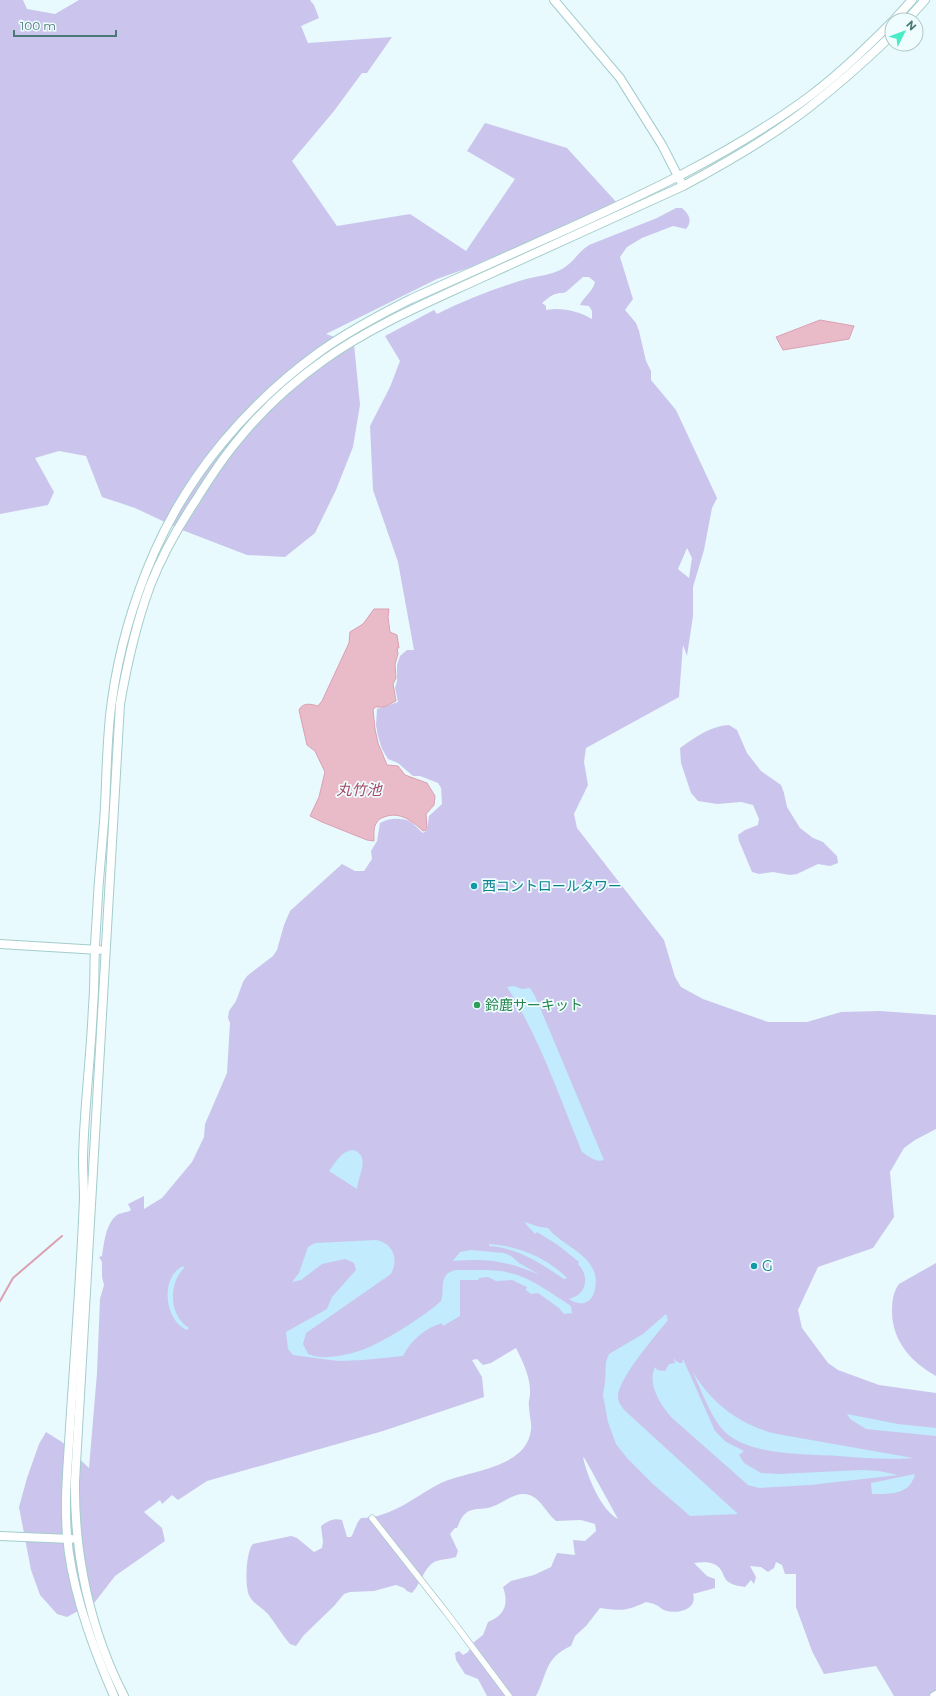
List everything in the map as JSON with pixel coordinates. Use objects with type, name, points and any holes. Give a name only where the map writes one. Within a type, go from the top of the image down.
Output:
[{"type":"street","points":[[554,0],[620,78],[662,145],[683,186]]},
{"type":"street","points":[[901,12],[912,0]]},
{"type":"street","points":[[914,12],[926,0]]},
{"type":"street","points":[[114,1696],[100,1664],[79,1600],[67,1539],[66,1481],[77,1327],[84,1194],[84,1151],[94,1004],[94,950],[98,869],[104,820],[112,704],[123,643],[141,585],[156,549],[187,494],[216,452],[249,413],[275,388],[318,353],[355,330],[411,299],[642,195],[679,177],[746,140],[801,103],[866,48],[884,30]]},
{"type":"street","points":[[124,1696],[106,1657],[93,1619],[85,1583],[78,1539],[75,1511],[75,1481],[120,704],[131,646],[150,587],[164,555],[180,524],[210,476],[238,439],[255,420],[302,377],[325,359],[379,326],[413,309],[683,186],[750,149],[807,110],[843,80],[884,42]]},
{"type":"street","points":[[0,944],[106,950]]},
{"type":"street","points":[[372,1518],[446,1612],[509,1696]]},
{"type":"street","points":[[0,1536],[78,1539]]},
{"type":"shaded area","points":[[0,0],[23,0],[27,9],[55,14],[79,0],[310,0],[314,5],[319,18],[301,26],[308,43],[392,37],[367,73],[362,73],[334,111],[292,161],[337,226],[410,214],[466,251],[515,179],[467,151],[485,123],[567,148],[618,204],[488,261],[437,279],[326,334],[354,344],[360,405],[353,447],[336,490],[315,533],[285,557],[247,555],[182,530],[135,508],[102,497],[86,456],[59,451],[35,458],[54,492],[48,505],[0,514]]},
{"type":"shaded area","name":"鈴鹿サーキット","points":[[676,208],[682,208],[687,213],[690,220],[686,229],[673,226],[642,238],[627,247],[620,257],[633,299],[625,310],[636,323],[639,331],[646,361],[651,371],[651,380],[676,410],[717,498],[712,508],[704,550],[693,587],[693,616],[687,656],[683,645],[679,697],[586,748],[584,762],[588,785],[574,814],[577,828],[664,940],[675,977],[681,987],[703,999],[768,1022],[807,1022],[841,1012],[880,1011],[936,1015],[936,1129],[915,1140],[904,1148],[890,1172],[894,1217],[873,1248],[818,1267],[798,1310],[802,1328],[828,1363],[838,1370],[879,1385],[936,1393],[936,1696],[894,1696],[876,1666],[824,1674],[812,1651],[796,1607],[796,1574],[785,1574],[782,1565],[776,1562],[774,1568],[768,1572],[761,1567],[750,1566],[756,1577],[754,1584],[751,1580],[745,1587],[727,1581],[721,1570],[716,1565],[705,1562],[694,1563],[707,1576],[715,1579],[715,1588],[693,1594],[694,1599],[692,1604],[685,1610],[674,1612],[663,1610],[654,1604],[646,1602],[624,1610],[600,1608],[586,1626],[575,1636],[571,1646],[562,1651],[551,1661],[536,1696],[487,1696],[478,1679],[465,1674],[456,1660],[455,1653],[459,1651],[463,1655],[468,1652],[474,1642],[483,1635],[488,1622],[502,1612],[506,1599],[503,1587],[511,1581],[534,1575],[551,1567],[557,1553],[575,1555],[573,1540],[585,1541],[596,1531],[595,1524],[581,1520],[556,1521],[536,1498],[526,1494],[516,1495],[491,1507],[470,1510],[462,1517],[457,1528],[455,1528],[450,1534],[458,1551],[456,1557],[434,1562],[427,1568],[412,1593],[396,1585],[374,1591],[350,1592],[344,1594],[334,1606],[304,1635],[296,1646],[290,1644],[268,1614],[254,1602],[248,1593],[246,1578],[247,1561],[253,1544],[291,1536],[297,1538],[314,1552],[322,1548],[323,1542],[321,1526],[329,1521],[336,1519],[342,1520],[347,1537],[351,1537],[361,1518],[372,1517],[393,1510],[441,1483],[495,1466],[519,1453],[527,1443],[531,1430],[529,1404],[530,1388],[524,1364],[516,1348],[491,1363],[483,1365],[477,1359],[472,1360],[482,1377],[484,1397],[383,1431],[207,1481],[178,1500],[172,1495],[162,1504],[160,1500],[144,1512],[162,1528],[165,1541],[115,1576],[95,1602],[67,1617],[57,1614],[40,1595],[31,1570],[19,1507],[39,1444],[46,1432],[62,1442],[89,1468],[97,1373],[100,1299],[104,1285],[102,1277],[102,1262],[99,1257],[102,1256],[106,1234],[110,1223],[117,1215],[131,1210],[128,1204],[144,1196],[144,1209],[162,1198],[192,1162],[204,1137],[205,1124],[227,1073],[230,1023],[228,1018],[229,1011],[236,1001],[243,982],[247,976],[273,956],[277,950],[284,925],[290,911],[342,864],[355,871],[364,871],[372,859],[371,851],[377,841],[380,823],[391,819],[403,819],[411,822],[423,833],[427,830],[429,816],[442,804],[441,788],[438,783],[420,776],[413,776],[398,763],[388,759],[382,749],[376,725],[377,709],[398,702],[395,688],[397,681],[397,665],[400,656],[407,650],[414,650],[398,562],[373,490],[370,426],[390,387],[400,361],[385,336],[434,310],[437,314],[503,286],[558,271],[569,264],[589,245],[657,218]],"holes":[[[583,277],[589,277],[595,282],[592,289],[580,305],[589,306],[592,311],[592,319],[570,310],[546,310],[546,306],[542,303],[553,295],[566,292]],[[687,548],[692,558],[689,578],[678,569]],[[583,1457],[618,1519],[606,1508],[596,1492],[591,1483]]]},
{"type":"shaded area","points":[[729,725],[737,730],[747,753],[761,771],[781,785],[787,807],[800,828],[813,838],[823,842],[837,856],[838,863],[830,866],[818,864],[797,874],[790,875],[773,872],[759,874],[752,872],[738,835],[745,830],[758,825],[759,819],[753,805],[741,802],[717,804],[698,801],[691,793],[681,763],[680,748],[697,736],[716,727]]},
{"type":"shaded area","points":[[936,1263],[936,1376],[911,1357],[899,1341],[893,1322],[892,1304],[895,1290],[899,1284]]},
{"type":"sand","points":[[514,986],[522,989],[530,988],[535,996],[604,1160],[595,1160],[582,1152],[539,1047],[519,1006],[507,987]]},
{"type":"sand","points":[[354,1150],[362,1157],[363,1162],[357,1189],[329,1171],[343,1154]]},
{"type":"sand","points":[[524,1222],[548,1228],[554,1235],[587,1260],[593,1268],[596,1278],[595,1291],[589,1301],[580,1303],[569,1299],[580,1294],[585,1284],[584,1274],[578,1264],[579,1262],[558,1245],[537,1232],[535,1234]]},
{"type":"sand","points":[[376,1240],[387,1244],[393,1252],[394,1263],[391,1274],[306,1333],[303,1344],[308,1354],[321,1357],[343,1355],[362,1350],[392,1335],[425,1314],[441,1301],[444,1279],[447,1274],[454,1270],[494,1270],[518,1275],[542,1287],[571,1306],[572,1313],[564,1314],[559,1308],[538,1293],[531,1294],[526,1290],[527,1287],[512,1280],[496,1281],[488,1277],[479,1278],[478,1280],[460,1280],[460,1316],[443,1326],[442,1323],[424,1331],[414,1340],[403,1356],[338,1361],[293,1355],[288,1349],[286,1332],[327,1309],[332,1297],[356,1270],[354,1263],[345,1259],[322,1264],[301,1280],[292,1282],[299,1273],[308,1247],[315,1243]]},
{"type":"sand","points":[[489,1244],[510,1247],[531,1254],[550,1264],[567,1278],[564,1279],[538,1262],[520,1253],[500,1247],[489,1246]]},
{"type":"sand","points":[[471,1250],[504,1253],[540,1275],[518,1266],[488,1260],[453,1261],[460,1252]]},
{"type":"sand","points":[[183,1266],[184,1268],[175,1282],[173,1300],[174,1308],[182,1323],[189,1328],[187,1330],[179,1325],[173,1317],[168,1298],[168,1288],[171,1279],[176,1271]]},
{"type":"sand","points":[[666,1314],[668,1320],[630,1369],[619,1389],[618,1400],[626,1412],[738,1514],[690,1516],[654,1485],[627,1458],[616,1444],[608,1422],[603,1395],[606,1362],[609,1354],[643,1334]]},
{"type":"sand","points":[[674,1358],[680,1363],[682,1363],[683,1359],[715,1431],[726,1442],[744,1451],[739,1455],[744,1463],[761,1473],[778,1474],[863,1470],[879,1471],[898,1475],[810,1485],[759,1488],[748,1485],[671,1417],[659,1400],[653,1380],[655,1367],[657,1370],[665,1371],[669,1364],[675,1363]]},
{"type":"sand","points":[[693,1372],[700,1383],[718,1403],[728,1412],[751,1425],[777,1434],[913,1458],[894,1459],[795,1454],[762,1449],[748,1445],[735,1439],[724,1431],[719,1425]]},
{"type":"sand","points":[[847,1414],[898,1424],[936,1428],[936,1436],[866,1429],[850,1419]]},
{"type":"sand","points":[[915,1474],[909,1486],[904,1490],[886,1494],[872,1494],[871,1483]]},
{"type":"water","points":[[820,320],[854,326],[849,339],[783,350],[776,337]]},
{"type":"water","name":"丸竹池","points":[[374,609],[389,609],[388,617],[390,632],[397,635],[399,648],[397,648],[398,654],[395,664],[396,678],[393,684],[396,701],[384,707],[375,707],[373,710],[378,743],[387,765],[398,766],[405,775],[427,783],[435,796],[434,805],[426,814],[426,830],[423,831],[405,818],[390,815],[381,818],[376,824],[374,841],[367,840],[310,816],[319,797],[325,772],[315,751],[307,745],[299,710],[305,705],[310,704],[318,706],[322,701],[349,643],[350,632],[363,624]]},
{"type":"waterway","points":[[0,1301],[13,1278],[62,1236]]},
{"type":"place","name":"西コントロールタワー","points":[[474,886]]},
{"type":"place","name":"鈴鹿サーキット","points":[[477,1005]]},
{"type":"place","name":"G","points":[[754,1266]]}]
